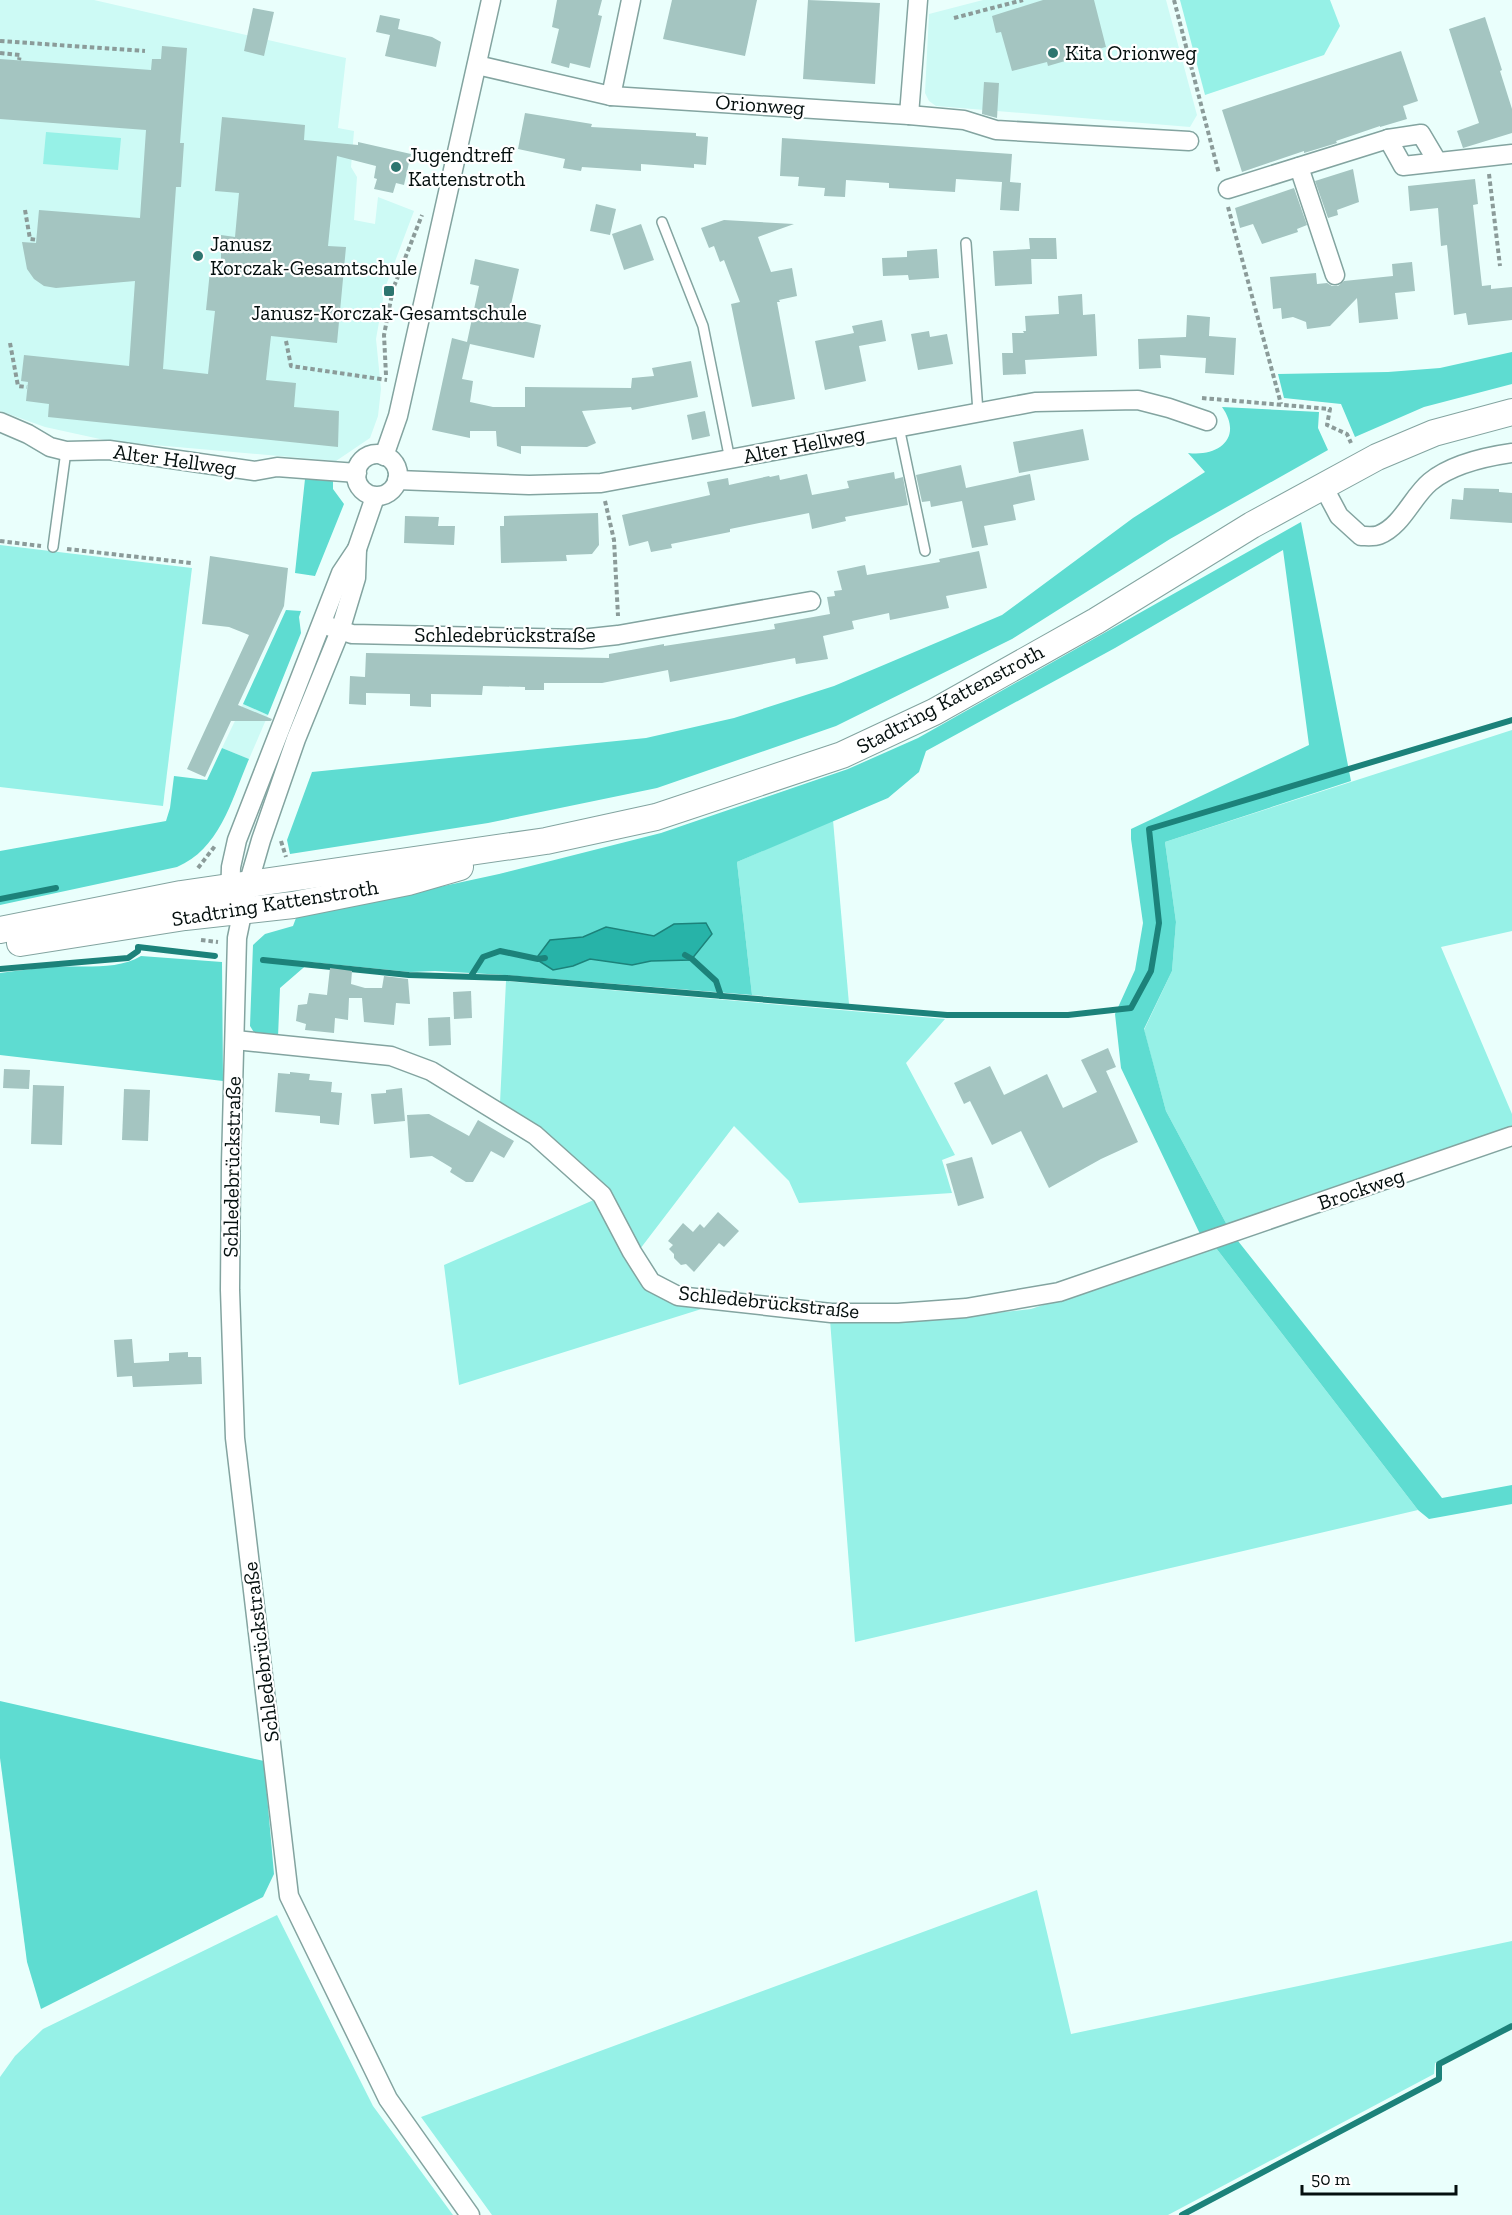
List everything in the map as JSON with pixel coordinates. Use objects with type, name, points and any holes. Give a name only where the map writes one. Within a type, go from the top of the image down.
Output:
[{"type":"main road","name":"Stadtring Kattenstroth","points":[[0,946],[546,841],[656,817],[842,755],[934,712],[1096,621],[1252,525],[1377,457],[1434,433],[1512,412]]},
{"type":"main road","name":"Stadtring Kattenstroth","points":[[0,930],[182,894],[238,899]]},
{"type":"street","points":[[384,456],[398,416],[491,0]]},
{"type":"street","points":[[611,96],[631,0]]},
{"type":"street","points":[[909,115],[918,0]]},
{"type":"street","name":"Orionweg","points":[[477,65],[611,96],[909,115],[964,120],[996,130],[1189,141]]},
{"type":"street","points":[[1228,189],[1388,139],[1421,134],[1437,161]]},
{"type":"street","points":[[1388,139],[1403,166],[1512,154]]},
{"type":"street","points":[[1299,167],[1335,275]]},
{"type":"street","name":"Alter Hellweg","points":[[397,480],[529,485],[601,483],[1035,402],[1087,399],[1138,400],[1207,421]]},
{"type":"street","name":"Alter Hellweg","points":[[0,422],[50,447],[66,451],[109,450],[255,471],[277,467],[357,473]]},
{"type":"street","points":[[1323,486],[1339,516],[1361,536],[1378,536],[1391,527],[1430,482],[1455,467],[1512,453]]},
{"type":"street","points":[[372,455],[384,456],[390,459],[397,468],[397,480],[392,490],[375,497],[359,485],[358,467],[372,455]]},
{"type":"street","name":"Schledebrückstraße","points":[[375,497],[357,549],[341,573],[237,840],[238,899],[230,1290],[235,1438],[289,1896],[388,2099],[470,2215]]},
{"type":"street","name":"Schledebrückstraße","points":[[238,899],[340,631],[356,578],[357,549]]},
{"type":"street","name":"Schledebrückstraße","points":[[322,624],[352,634],[581,639],[811,601]]},
{"type":"street","name":"Schledebrückstraße","points":[[235,1040],[391,1056],[431,1071],[535,1135],[602,1194],[632,1252],[651,1282],[678,1296],[831,1313],[898,1313],[966,1308],[1059,1292],[1211,1242]]},
{"type":"street","name":"Brockweg","points":[[1211,1242],[1512,1136]]},
{"type":"lane","points":[[663,222],[703,326],[730,460]]},
{"type":"lane","points":[[966,243],[978,412]]},
{"type":"lane","points":[[899,427],[926,551]]},
{"type":"lane","points":[[53,547],[66,451]]},
{"type":"path","points":[[954,18],[1023,0]]},
{"type":"path","points":[[0,41],[145,51]]},
{"type":"path","points":[[0,54],[20,55],[19,60]]},
{"type":"path","points":[[1488,156],[1500,266]]},
{"type":"path","points":[[25,210],[30,239],[38,240]]},
{"type":"path","points":[[286,341],[291,366],[386,380]]},
{"type":"path","points":[[10,343],[18,386],[27,387]]},
{"type":"path","points":[[1169,408],[1184,397],[1330,409],[1327,425],[1347,434],[1351,443]]},
{"type":"path","points":[[1341,449],[1362,439]]},
{"type":"path","points":[[601,483],[614,540],[618,634]]},
{"type":"path","points":[[0,541],[191,563]]},
{"type":"path","points":[[281,839],[288,861]]},
{"type":"path","points":[[195,871],[218,841]]},
{"type":"shaded area","name":"Janusz Korczak-Gesamtschule","points":[[0,0],[94,0],[346,58],[338,128],[354,131],[351,167],[357,177],[354,220],[375,224],[378,197],[414,211],[385,288],[376,339],[381,389],[378,416],[370,438],[336,461],[109,441],[45,427],[0,411]]},
{"type":"shaded area","name":"Kita Orionweg","points":[[983,0],[1166,0],[1197,115],[1190,127],[936,106],[929,101],[925,93],[929,14]]},
{"type":"shaded area","points":[[1180,0],[1330,0],[1340,26],[1324,55],[1205,95]]},
{"type":"shaded area","points":[[46,132],[121,138],[118,170],[43,164]]},
{"type":"shaded area","points":[[1512,352],[1512,384],[1424,407],[1355,437],[1341,404],[1284,398],[1278,374],[1388,372],[1440,368]]},
{"type":"shaded area","points":[[1222,407],[1319,412],[1318,428],[1328,450],[1170,539],[1012,639],[836,726],[657,788],[488,823],[290,854],[287,840],[312,772],[646,738],[734,718],[834,686],[1002,615],[1133,518],[1205,472],[1188,453],[1210,452],[1225,443],[1230,427]]},
{"type":"shaded area","points":[[305,479],[333,481],[333,489],[344,504],[315,576],[295,573]]},
{"type":"shaded area","points":[[1301,522],[1351,781],[1165,842],[1176,922],[1172,971],[1144,1029],[1166,1111],[1227,1225],[1200,1234],[1121,1068],[1115,1014],[1135,970],[1143,923],[1131,829],[1309,745],[1283,550],[1115,648],[926,751],[919,772],[888,798],[737,862],[752,995],[505,975],[410,972],[310,962],[280,988],[278,1037],[255,1034],[250,1026],[253,945],[265,934],[293,926],[296,918],[499,874],[661,833],[848,769],[918,738]]},
{"type":"shaded area","points":[[0,545],[192,568],[163,806],[0,787]]},
{"type":"shaded area","points":[[286,610],[301,611],[299,617],[301,633],[268,715],[243,704]]},
{"type":"shaded area","points":[[243,704],[268,715],[249,759],[222,748]]},
{"type":"shaded area","points":[[1512,730],[1512,931],[1441,947],[1512,1114],[1512,1126],[1227,1225],[1166,1111],[1144,1030],[1172,971],[1176,922],[1165,842]]},
{"type":"shaded area","points":[[222,748],[249,759],[223,821],[204,848],[192,859],[177,867],[0,905],[0,851],[166,821],[174,776],[207,780]]},
{"type":"shaded area","points":[[833,820],[849,1004],[752,995],[737,862]]},
{"type":"shaded area","points":[[706,923],[712,934],[691,960],[651,961],[632,965],[590,959],[573,966],[553,970],[539,961],[538,956],[550,940],[583,937],[606,927],[654,936],[674,924]]},
{"type":"shaded area","points":[[141,956],[222,962],[223,1081],[0,1055],[0,973],[52,967],[109,966]]},
{"type":"shaded area","points":[[506,981],[945,1019],[906,1063],[955,1155],[942,1160],[952,1193],[799,1203],[789,1181],[734,1126],[640,1249],[539,1130],[500,1103]]},
{"type":"shaded area","points":[[596,1199],[648,1289],[711,1306],[459,1385],[444,1265]]},
{"type":"shaded area","points":[[1238,1241],[1442,1498],[1512,1485],[1512,1504],[1429,1519],[1418,1510],[1216,1248]]},
{"type":"shaded area","points":[[1216,1248],[1418,1510],[855,1642],[830,1320],[968,1316],[1031,1309]]},
{"type":"shaded area","points":[[0,1701],[264,1761],[274,1874],[263,1897],[41,2009],[27,1962],[0,1758]]},
{"type":"shaded area","points":[[1037,1890],[1071,2034],[1512,1941],[1512,2023],[1435,2063],[1434,2074],[1168,2215],[492,2215],[421,2117]]},
{"type":"shaded area","points":[[277,1915],[373,2106],[453,2215],[0,2215],[0,2077],[15,2056],[43,2029]]},
{"type":"building","points":[[557,0],[602,0],[598,15],[602,16],[590,68],[570,63],[569,68],[551,63],[559,29],[552,27]]},
{"type":"building","points":[[672,0],[757,0],[745,56],[663,39]]},
{"type":"building","points":[[808,0],[880,3],[875,84],[803,79]]},
{"type":"building","points":[[1043,0],[1094,0],[1106,47],[1071,56],[1072,59],[1048,66],[1047,62],[1012,71],[1001,32],[996,33],[992,16]]},
{"type":"building","points":[[253,8],[274,12],[264,56],[244,51]]},
{"type":"building","points":[[380,15],[400,19],[398,29],[432,37],[441,42],[436,67],[385,56],[390,35],[376,32]]},
{"type":"building","points":[[1485,17],[1512,109],[1512,133],[1463,148],[1457,131],[1479,123],[1449,29]]},
{"type":"building","points":[[162,46],[187,48],[180,143],[184,143],[181,187],[176,187],[163,369],[208,374],[215,311],[206,310],[211,261],[221,262],[221,235],[235,237],[239,193],[215,191],[222,117],[305,125],[304,140],[358,145],[358,142],[411,154],[404,185],[396,183],[393,193],[374,189],[377,179],[374,178],[376,166],[337,156],[328,246],[346,247],[337,343],[271,336],[266,380],[296,383],[294,407],[339,411],[338,447],[48,417],[49,404],[26,401],[28,382],[21,381],[24,355],[129,366],[135,281],[56,288],[44,286],[34,279],[27,269],[22,242],[36,243],[39,210],[140,218],[146,130],[0,119],[0,59],[151,70],[152,59],[161,59]]},
{"type":"building","points":[[1401,51],[1418,101],[1403,106],[1407,119],[1242,172],[1222,110]]},
{"type":"building","points":[[984,82],[999,83],[997,118],[982,114]]},
{"type":"building","points":[[525,113],[592,124],[591,127],[696,133],[696,136],[708,137],[706,165],[694,164],[694,168],[641,164],[641,171],[582,167],[581,171],[563,168],[565,159],[518,149]]},
{"type":"building","points":[[782,138],[1012,154],[1010,182],[1021,183],[1019,211],[1000,210],[1002,182],[956,179],[955,192],[889,188],[889,183],[846,180],[845,197],[824,196],[825,188],[798,186],[799,177],[780,176]]},
{"type":"building","points":[[1353,169],[1359,202],[1337,210],[1338,215],[1328,218],[1315,181]]},
{"type":"building","points":[[1475,179],[1478,204],[1473,205],[1482,286],[1491,285],[1491,289],[1512,287],[1512,320],[1468,325],[1466,313],[1454,315],[1447,245],[1441,246],[1438,208],[1410,211],[1408,186]]},
{"type":"building","points":[[1294,188],[1307,225],[1297,229],[1298,232],[1262,244],[1253,224],[1240,228],[1235,208]]},
{"type":"building","points":[[596,204],[616,209],[610,235],[590,231]]},
{"type":"building","points":[[724,220],[794,224],[758,237],[771,272],[792,268],[797,296],[777,302],[795,399],[752,407],[731,304],[740,302],[724,260],[720,262],[714,246],[709,248],[701,228]]},
{"type":"building","points":[[641,224],[654,260],[624,270],[612,234]]},
{"type":"building","points":[[1029,238],[1056,238],[1057,259],[1031,259],[1032,284],[995,286],[993,251],[1030,249]]},
{"type":"building","points":[[937,249],[939,278],[909,280],[908,275],[883,276],[882,258],[907,257],[907,251]]},
{"type":"building","points":[[475,259],[519,269],[508,318],[541,325],[534,358],[470,344],[462,379],[473,381],[470,402],[493,407],[525,407],[525,387],[631,388],[632,378],[654,376],[652,368],[691,361],[698,397],[632,410],[631,407],[582,411],[596,443],[587,447],[521,446],[521,454],[497,446],[496,431],[470,431],[470,438],[432,430],[452,338],[467,342],[479,286],[470,284]]},
{"type":"building","points":[[1412,262],[1415,291],[1395,293],[1398,319],[1359,323],[1357,298],[1330,326],[1307,329],[1306,322],[1293,317],[1282,319],[1281,308],[1273,309],[1270,277],[1316,273],[1317,284],[1327,283],[1338,286],[1344,281],[1393,276],[1392,264]]},
{"type":"building","points":[[1082,294],[1083,315],[1095,314],[1097,356],[1025,360],[1026,374],[1003,375],[1002,353],[1013,353],[1012,333],[1026,331],[1025,316],[1059,314],[1058,296]]},
{"type":"building","points":[[1187,315],[1210,317],[1209,336],[1236,338],[1234,375],[1205,373],[1206,358],[1160,355],[1161,368],[1139,369],[1138,339],[1186,337]]},
{"type":"building","points":[[882,320],[886,341],[859,346],[866,381],[825,390],[815,341],[854,333],[852,326]]},
{"type":"building","points":[[929,331],[930,337],[947,334],[953,364],[918,370],[911,334]]},
{"type":"building","points":[[705,411],[710,436],[692,440],[687,415]]},
{"type":"building","points":[[1083,429],[1089,460],[1019,473],[1013,442]]},
{"type":"building","points":[[961,465],[966,488],[1030,474],[1035,500],[1013,505],[1016,520],[984,526],[988,545],[972,548],[962,501],[931,507],[930,501],[922,502],[916,475]]},
{"type":"building","points":[[894,472],[895,479],[903,477],[908,505],[845,517],[846,521],[812,529],[809,513],[730,529],[730,532],[671,544],[672,548],[651,552],[648,541],[629,546],[622,515],[710,495],[707,482],[728,478],[729,485],[769,476],[779,475],[780,480],[807,474],[812,495],[849,488],[847,481]]},
{"type":"building","points":[[1464,488],[1499,489],[1499,492],[1512,493],[1512,523],[1450,519],[1452,499],[1463,500]]},
{"type":"building","points":[[598,513],[599,545],[592,554],[566,555],[567,561],[501,563],[500,526],[504,526],[504,516]]},
{"type":"building","points":[[405,516],[439,517],[438,526],[455,526],[454,545],[404,543]]},
{"type":"building","points":[[979,551],[987,588],[946,596],[949,608],[890,620],[889,613],[852,621],[854,629],[823,636],[828,659],[796,664],[795,658],[670,682],[668,670],[602,683],[544,683],[544,690],[483,686],[482,695],[431,694],[431,707],[410,706],[410,694],[366,693],[366,705],[349,704],[350,676],[365,677],[366,653],[609,658],[609,654],[664,644],[664,646],[775,629],[774,624],[830,614],[827,597],[835,596],[834,591],[842,590],[837,571],[865,565],[867,575],[940,562],[939,559]]},
{"type":"building","points":[[210,556],[288,568],[284,606],[238,705],[272,719],[271,721],[231,721],[205,777],[187,769],[249,635],[229,627],[202,624]]},
{"type":"building","points":[[330,968],[352,971],[351,984],[365,988],[382,988],[384,976],[408,979],[410,1004],[396,1003],[394,1025],[364,1022],[362,998],[349,998],[348,1020],[335,1018],[334,1033],[305,1030],[306,1024],[296,1021],[298,1005],[307,1004],[309,993],[327,995]]},
{"type":"building","points":[[471,991],[472,1018],[454,1019],[453,992]]},
{"type":"building","points":[[450,1017],[451,1045],[429,1046],[428,1018]]},
{"type":"building","points":[[1108,1048],[1116,1067],[1106,1071],[1138,1142],[1101,1159],[1049,1188],[1021,1131],[992,1145],[970,1101],[964,1104],[954,1083],[990,1066],[1004,1095],[1047,1074],[1063,1108],[1097,1092],[1081,1060]]},
{"type":"building","points":[[4,1069],[30,1070],[29,1089],[3,1088]]},
{"type":"building","points":[[290,1072],[310,1074],[309,1080],[332,1082],[331,1092],[342,1093],[339,1125],[320,1123],[320,1116],[275,1112],[278,1073],[290,1074]]},
{"type":"building","points":[[33,1085],[64,1086],[62,1145],[31,1144]]},
{"type":"building","points":[[402,1088],[405,1121],[374,1124],[371,1094],[386,1093],[386,1090]]},
{"type":"building","points":[[124,1089],[150,1090],[148,1141],[122,1140]]},
{"type":"building","points":[[429,1114],[469,1136],[478,1120],[514,1141],[504,1158],[491,1151],[473,1182],[466,1182],[450,1172],[452,1168],[432,1156],[410,1158],[407,1115]]},
{"type":"building","points":[[972,1157],[984,1198],[958,1206],[946,1164]]},
{"type":"building","points":[[718,1212],[739,1231],[724,1247],[719,1243],[694,1272],[686,1264],[681,1265],[669,1249],[673,1245],[668,1241],[683,1223],[693,1232],[700,1224],[704,1228]]},
{"type":"building","points":[[132,1339],[134,1363],[169,1361],[169,1353],[188,1352],[188,1357],[201,1357],[202,1384],[133,1387],[132,1376],[117,1377],[114,1340]]},
{"type":"waterway","points":[[263,960],[409,975],[507,978],[947,1015],[1068,1015],[1131,1008],[1151,971],[1159,923],[1149,829],[1512,720]]},
{"type":"waterway","points":[[0,899],[56,888]]},
{"type":"waterway","points":[[0,969],[128,958],[138,951],[138,947],[215,956]]},
{"type":"waterway","points":[[471,976],[483,957],[500,951],[538,959],[545,958]]},
{"type":"waterway","points":[[685,955],[716,981],[721,996]]},
{"type":"waterway","points":[[1182,2215],[1439,2079],[1439,2064],[1512,2026]]},
{"type":"place","name":"Kita Orionweg","points":[[1053,53]]},
{"type":"place","name":"Jugendtreff Kattenstroth","points":[[396,167]]},
{"type":"place","name":"Janusz Korczak-Gesamtschule","points":[[198,256]]},
{"type":"place","name":"Janusz-Korczak-Gesamtschule","points":[[389,291]]}]
